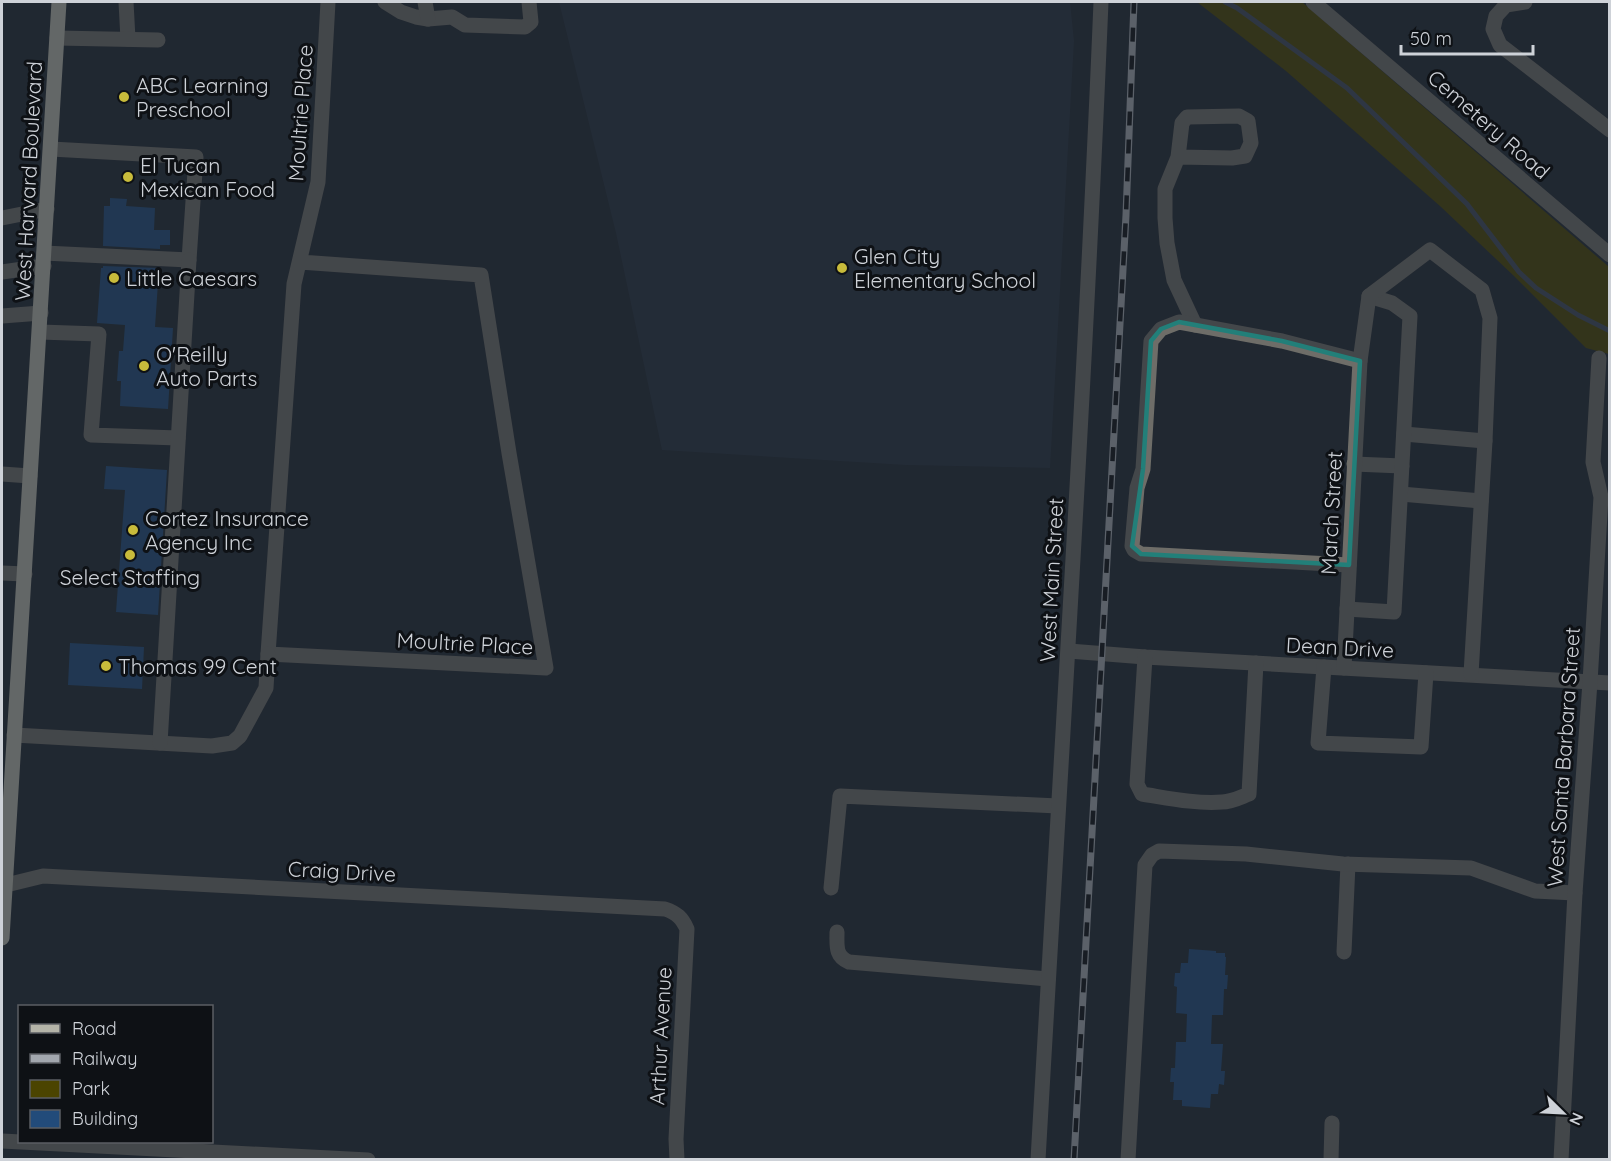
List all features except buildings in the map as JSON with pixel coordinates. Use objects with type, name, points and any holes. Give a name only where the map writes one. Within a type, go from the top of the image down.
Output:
[{"type":"main road","name":"West Harvard Boulevard","points":[[2,938],[3,885],[25,574],[59,2]]},
{"type":"street","points":[[126,2],[128,39]]},
{"type":"street","name":"Moultrie Place","points":[[300,262],[481,275],[546,668],[268,654],[294,284],[318,182],[328,2]]},
{"type":"street","points":[[385,2],[401,12],[416,17],[428,19],[452,17],[465,25],[525,27],[531,22],[529,2]]},
{"type":"street","points":[[425,2],[428,19]]},
{"type":"street","name":"West Main Street","points":[[1038,1160],[1069,651],[1101,2]]},
{"type":"street","name":"Cemetery Road","points":[[1314,2],[1610,255]]},
{"type":"street","points":[[1525,2],[1506,5],[1496,16],[1493,29],[1500,45],[1610,130]]},
{"type":"street","points":[[57,38],[158,40]]},
{"type":"street","points":[[1178,157],[1232,158],[1245,156],[1251,143],[1248,121],[1239,116],[1187,117],[1182,123],[1178,157],[1166,189],[1166,234],[1174,280],[1195,325]]},
{"type":"street","points":[[51,149],[196,157],[159,742]]},
{"type":"street","points":[[2,218],[47,209]]},
{"type":"street","points":[[1370,296],[1430,250],[1482,290],[1490,318],[1471,674]]},
{"type":"street","points":[[2,272],[44,259],[189,260]]},
{"type":"street","points":[[1347,609],[1394,612],[1410,316],[1392,303],[1370,296]]},
{"type":"street","name":"March Street","points":[[1344,668],[1360,361],[1370,296]]},
{"type":"street","points":[[2,316],[41,313]]},
{"type":"street","points":[[1349,565],[1141,554],[1132,546],[1137,488],[1143,469],[1151,341],[1161,329],[1179,322],[1282,341],[1360,361]]},
{"type":"street","points":[[40,332],[99,334],[92,435],[178,438]]},
{"type":"street","name":"West Santa Barbara Street","points":[[1561,1160],[1575,893],[1601,497],[1593,462],[1599,358]]},
{"type":"street","points":[[1404,434],[1485,441]]},
{"type":"street","points":[[1354,464],[1402,466]]},
{"type":"street","points":[[2,474],[30,476]]},
{"type":"street","points":[[1401,494],[1481,501]]},
{"type":"street","points":[[2,573],[25,574]]},
{"type":"street","name":"Dean Drive","points":[[1069,651],[1610,683]]},
{"type":"street","points":[[14,735],[224,745],[232,743],[240,736],[266,688],[268,654]]},
{"type":"street","points":[[1146,657],[1137,784],[1142,794],[1173,799],[1223,802],[1249,794],[1256,663]]},
{"type":"street","points":[[1324,667],[1318,743],[1327,744],[1421,747],[1426,673]]},
{"type":"street","points":[[831,888],[840,796],[1058,806]]},
{"type":"street","points":[[1128,1160],[1145,865],[1159,850],[1246,854],[1348,864],[1471,868],[1535,891],[1575,893]]},
{"type":"street","points":[[1344,952],[1348,864]]},
{"type":"street","name":"Craig Drive","points":[[3,885],[44,876],[666,909],[680,916]]},
{"type":"street","name":"Arthur Avenue","points":[[677,1160],[676,1138],[687,929],[680,916]]},
{"type":"street","points":[[837,932],[837,951],[842,959],[849,962],[1048,980]]},
{"type":"street","points":[[1331,1160],[1332,1123]]},
{"type":"street","points":[[2,1142],[18,1143]]},
{"type":"street","points":[[22,1143],[368,1160]]},
{"type":"highlighted area","points":[[1179,322],[1282,341],[1360,361],[1349,565],[1141,554],[1132,546],[1143,469],[1151,341],[1161,329]]},
{"type":"shaded area","name":"Glen City Elementary School","points":[[559,2],[1070,2],[1074,41],[1050,468],[906,465],[662,450],[616,233]]},
{"type":"green space","points":[[1197,2],[1302,2],[1609,267],[1609,354],[1586,348],[1440,206],[1286,71]]},
{"type":"waterway","points":[[1225,2],[1237,8],[1347,88],[1467,204],[1519,272],[1536,288],[1578,315],[1610,331]]},
{"type":"railway","points":[[1074,1160],[1126,215],[1134,2]]},
{"type":"place","name":"ABC Learning Preschool","points":[[124,97]]},
{"type":"place","name":"El Tucan Mexican Food","points":[[128,177]]},
{"type":"place","name":"Glen City Elementary School","points":[[842,268]]},
{"type":"place","name":"Little Caesars","points":[[114,278]]},
{"type":"place","name":"O'Reilly Auto Parts","points":[[144,366]]},
{"type":"place","name":"Cortez Insurance Agency Inc","points":[[133,530]]},
{"type":"place","name":"Select Staffing","points":[[130,555]]},
{"type":"place","name":"Thomas 99 Cent","points":[[106,666]]}]
